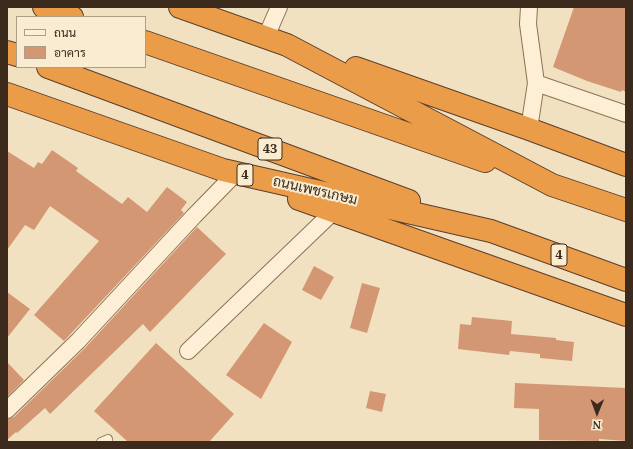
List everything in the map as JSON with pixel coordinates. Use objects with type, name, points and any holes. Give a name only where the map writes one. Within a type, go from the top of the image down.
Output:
[{"type":"highway","points":[[44,7],[69,16]]},
{"type":"highway","points":[[180,7],[530,129],[626,165]]},
{"type":"highway","points":[[146,42],[626,210]]},
{"type":"highway","points":[[287,44],[552,185]]},
{"type":"highway","name":"43","points":[[51,68],[491,231]]},
{"type":"highway","name":"ถนนเพชรเกษม","points":[[7,94],[229,172],[491,231],[626,280]]},
{"type":"highway","points":[[229,172],[333,212],[625,319]]},
{"type":"street","points":[[266,37],[279,7]]},
{"type":"street","points":[[529,7],[528,24],[536,83],[530,129]]},
{"type":"street","points":[[536,83],[626,114]]},
{"type":"street","points":[[7,410],[78,342],[194,216],[229,172]]},
{"type":"street","points":[[188,351],[333,212]]},
{"type":"building","points":[[574,7],[626,7],[626,92],[622,90],[621,92],[587,81],[553,67]]},
{"type":"building","points":[[52,150],[78,168],[76,171],[122,204],[128,197],[147,212],[167,187],[187,202],[181,210],[184,213],[64,341],[34,315],[99,241],[50,206],[34,230],[25,225],[7,250],[7,151],[34,168],[38,162],[42,164]]},
{"type":"building","points":[[197,227],[226,254],[150,332],[143,324],[50,414],[45,408],[7,440],[7,419],[14,417],[85,348]]},
{"type":"building","points":[[314,266],[334,277],[321,300],[302,290]]},
{"type":"building","points":[[362,283],[380,288],[367,333],[350,328]]},
{"type":"building","points":[[7,292],[30,309],[7,338]]},
{"type":"building","points":[[472,317],[512,321],[511,334],[556,338],[556,340],[574,342],[572,361],[540,358],[540,354],[510,351],[509,355],[458,349],[460,324],[471,325]]},
{"type":"building","points":[[264,323],[292,342],[261,399],[226,375]]},
{"type":"building","points":[[156,343],[234,414],[209,442],[128,442],[94,411]]},
{"type":"building","points":[[7,362],[24,380],[7,397]]},
{"type":"building","points":[[515,383],[626,388],[626,441],[599,439],[599,441],[539,440],[539,409],[514,408]]},
{"type":"building","points":[[370,391],[386,394],[382,412],[366,408]]}]
